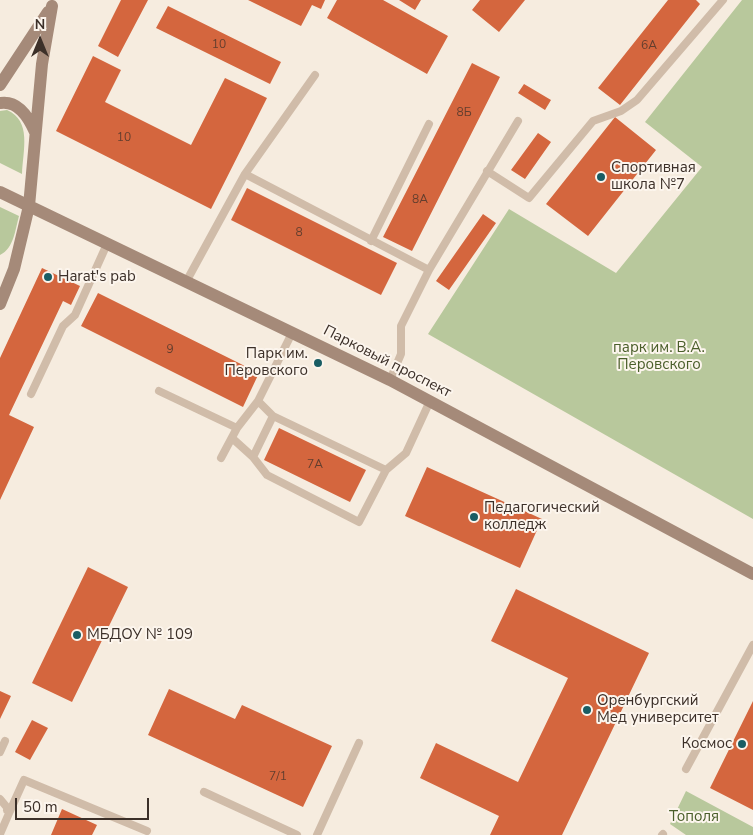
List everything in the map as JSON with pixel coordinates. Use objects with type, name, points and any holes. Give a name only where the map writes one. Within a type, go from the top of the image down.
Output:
[{"type":"main road","points":[[0,85],[53,3]]},
{"type":"main road","points":[[0,304],[14,269],[29,206],[42,64],[53,3]]},
{"type":"main road","points":[[0,103],[7,102],[18,108],[30,120],[36,135]]},
{"type":"main road","name":"Парковый проспект","points":[[0,192],[390,380],[753,574]]},
{"type":"main road","points":[[0,274],[14,269]]},
{"type":"lane","points":[[487,170],[529,198],[594,121],[621,110],[637,100],[723,0]]},
{"type":"lane","points":[[186,282],[245,174],[315,75]]},
{"type":"lane","points":[[390,380],[401,354],[401,326],[429,270],[518,121]]},
{"type":"lane","points":[[371,241],[429,124]]},
{"type":"lane","points":[[245,174],[429,270]]},
{"type":"lane","points":[[31,394],[63,326],[75,316],[108,244]]},
{"type":"lane","points":[[221,458],[237,428],[258,401],[292,333]]},
{"type":"lane","points":[[159,391],[237,428]]},
{"type":"lane","points":[[258,401],[273,416],[386,470]]},
{"type":"lane","points":[[232,438],[253,457],[267,475],[360,522],[386,470],[406,453],[430,401]]},
{"type":"lane","points":[[253,457],[273,416]]},
{"type":"lane","points":[[686,769],[753,647]]},
{"type":"lane","points":[[0,752],[5,741]]},
{"type":"lane","points":[[317,835],[359,743]]},
{"type":"lane","points":[[0,834],[24,780],[146,831]]},
{"type":"lane","points":[[204,792],[297,835]]},
{"type":"lane","points":[[0,799],[10,811]]},
{"type":"lane","points":[[0,806],[10,811]]},
{"type":"green space","name":"парк им. В.А. Перовского","points":[[742,0],[753,0],[753,519],[428,334],[509,209],[616,273],[702,167],[645,122]]},
{"type":"green space","points":[[7,110],[15,115],[23,129],[22,174],[0,163],[0,111]]},
{"type":"green space","points":[[0,207],[19,216],[11,243],[5,252],[0,255]]},
{"type":"green space","name":"Тополя","points":[[686,791],[753,827],[753,835],[686,835],[670,824]]},
{"type":"building","points":[[121,0],[148,0],[118,57],[98,46]]},
{"type":"building","points":[[248,0],[325,0],[321,9],[312,5],[301,26]]},
{"type":"building","points":[[337,0],[383,0],[448,36],[427,74],[327,18]]},
{"type":"building","points":[[399,0],[421,0],[415,10]]},
{"type":"building","points":[[480,0],[525,0],[499,32],[472,10]]},
{"type":"building","points":[[668,0],[696,0],[700,4],[620,105],[598,88]]},
{"type":"building","points":[[168,6],[281,62],[270,84],[156,28]]},
{"type":"building","points":[[93,56],[121,70],[105,102],[191,145],[225,78],[267,98],[211,209],[56,131]]},
{"type":"building","points":[[472,63],[500,77],[412,251],[383,237]]},
{"type":"building","points":[[524,84],[551,100],[545,110],[518,93]]},
{"type":"building","name":"Спортивная школа №7","points":[[615,117],[656,150],[588,236],[546,204]]},
{"type":"building","points":[[538,133],[551,142],[525,179],[511,170]]},
{"type":"building","points":[[247,188],[397,263],[381,295],[231,220]]},
{"type":"building","points":[[483,214],[496,223],[449,290],[436,281]]},
{"type":"building","points":[[42,268],[80,286],[71,305],[63,301],[9,415],[34,427],[0,500],[0,358]]},
{"type":"building","points":[[98,293],[259,373],[243,407],[81,326]]},
{"type":"building","points":[[279,428],[366,470],[350,502],[264,460]]},
{"type":"building","name":"Педагогический колледж","points":[[427,467],[542,519],[520,568],[405,516]]},
{"type":"building","points":[[88,567],[128,587],[72,702],[32,683]]},
{"type":"building","name":"Оренбургский Мед университет","points":[[516,589],[649,653],[562,835],[490,835],[499,816],[420,778],[436,743],[518,782],[568,678],[491,641]]},
{"type":"building","points":[[169,689],[235,719],[242,705],[332,746],[303,807],[148,735]]},
{"type":"building","points":[[0,691],[11,696],[0,719]]},
{"type":"building","name":"Космос","points":[[753,701],[753,810],[710,788]]},
{"type":"building","points":[[32,720],[48,728],[30,760],[15,752]]},
{"type":"building","points":[[62,809],[97,825],[92,835],[51,835]]},
{"type":"place","name":"Спортивная школа №7","points":[[601,177]]},
{"type":"place","name":"Harat's pab","points":[[48,277]]},
{"type":"place","name":"Парк им. Перовского","points":[[318,363]]},
{"type":"place","name":"Педагогический колледж","points":[[474,517]]},
{"type":"place","name":"МБДОУ № 109","points":[[77,635]]},
{"type":"place","name":"Оренбургский Мед университет","points":[[587,710]]},
{"type":"place","name":"Космос","points":[[742,744]]}]
